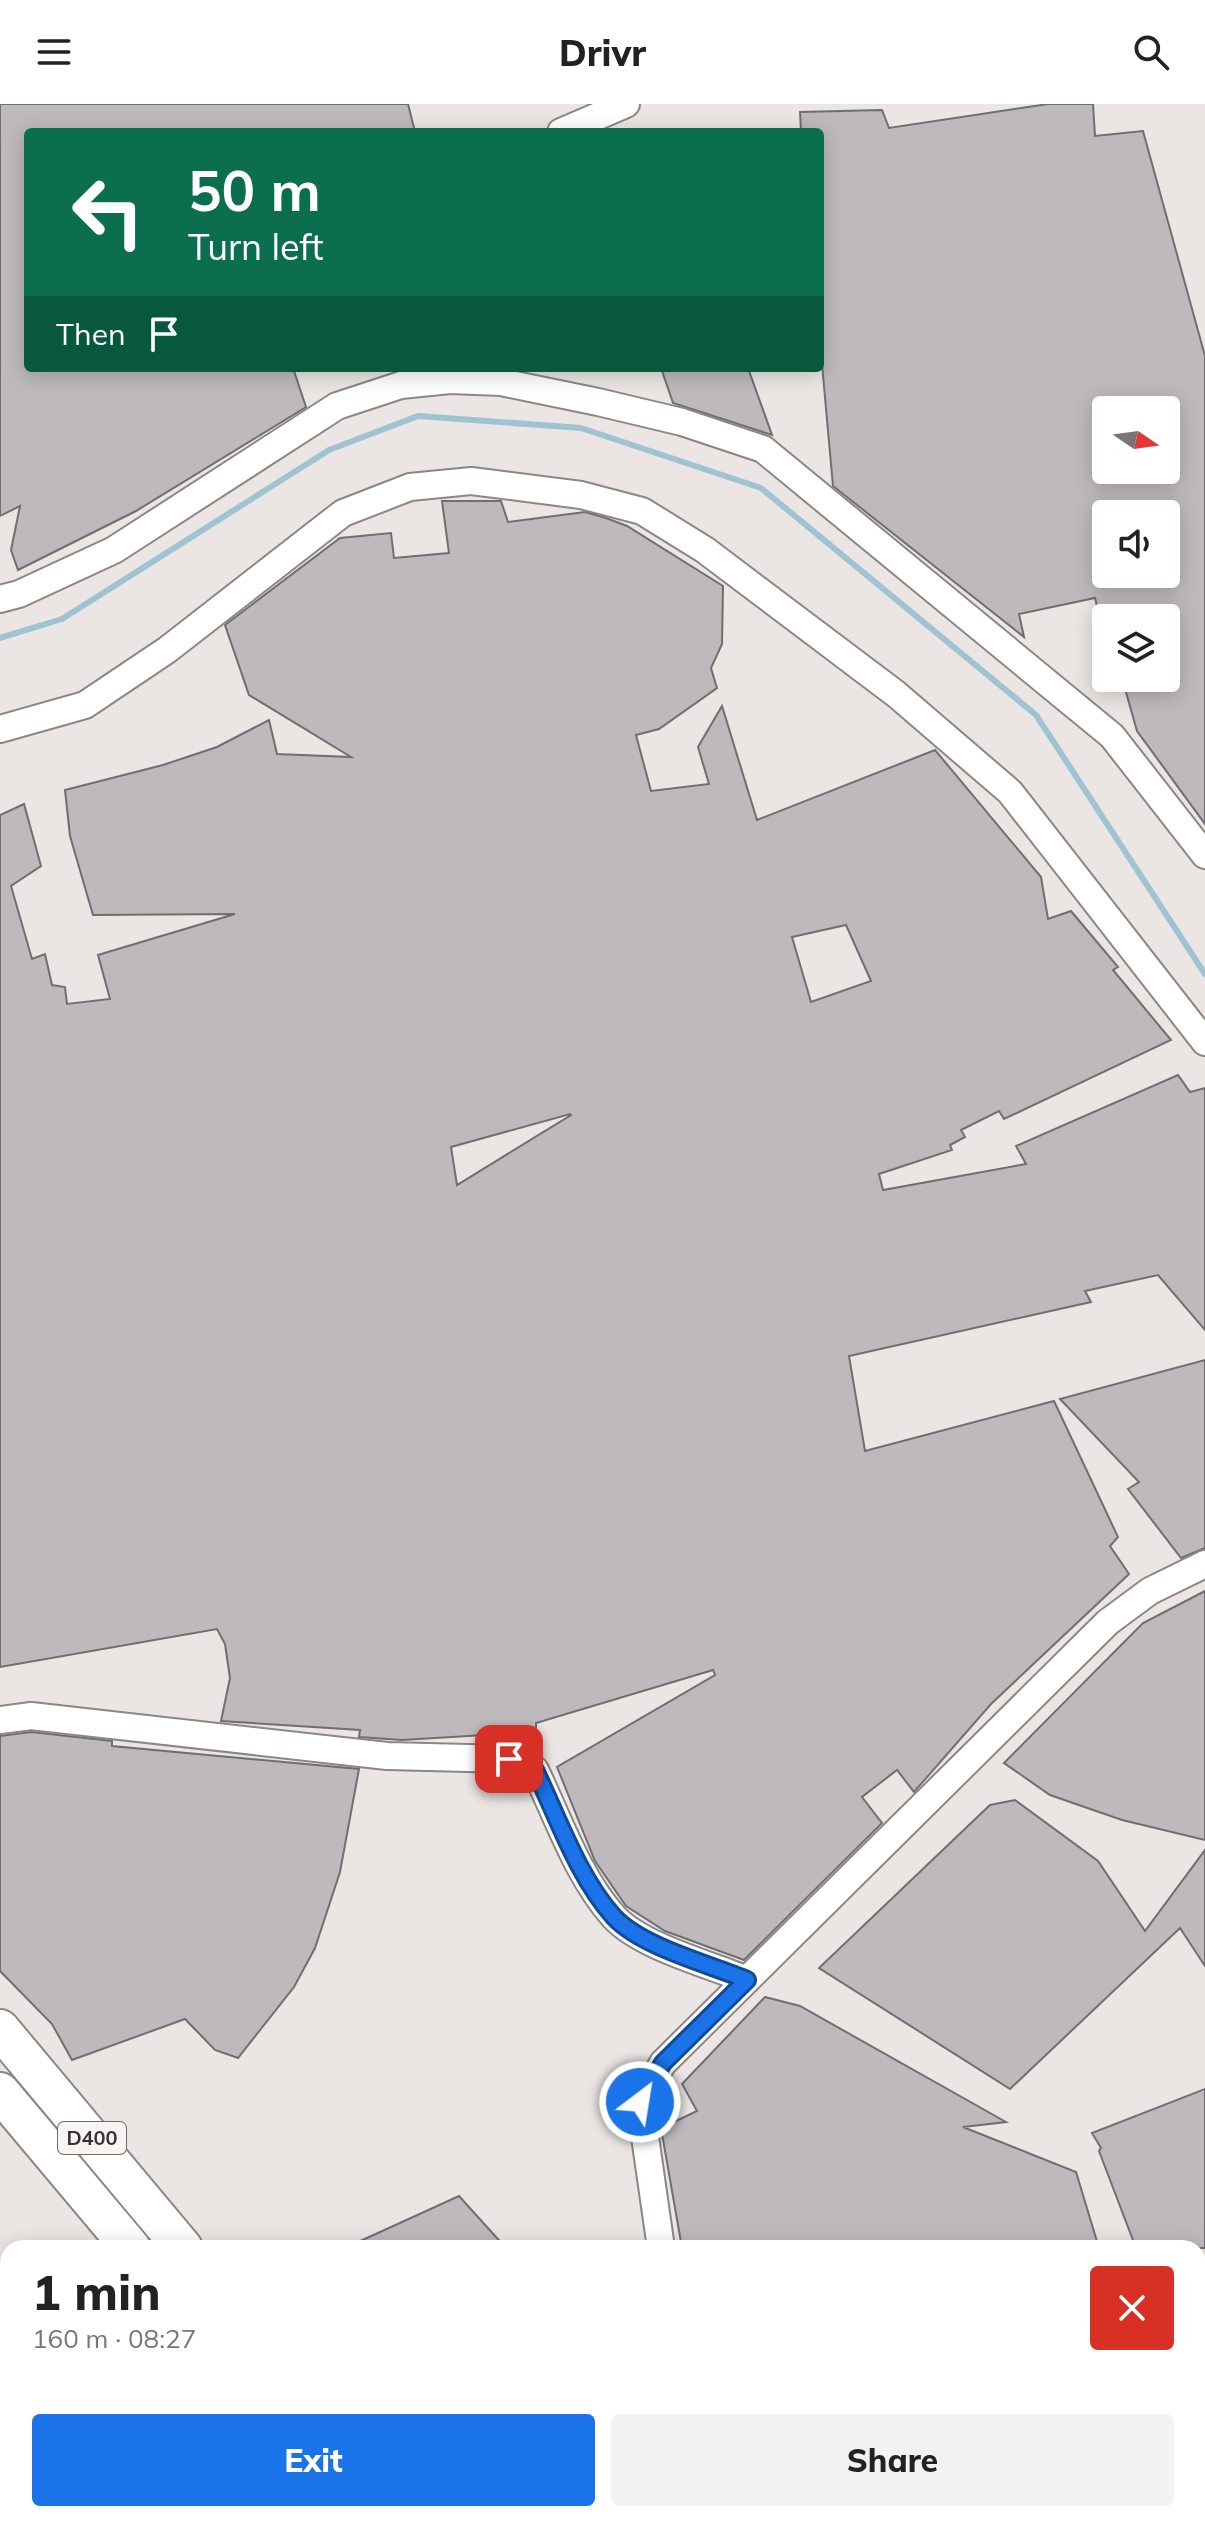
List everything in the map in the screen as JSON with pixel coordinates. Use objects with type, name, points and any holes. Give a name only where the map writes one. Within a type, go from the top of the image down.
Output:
[{"type":"highway","name":"D400","points":[[0,2029],[176,2240]]},
{"type":"highway","name":"D400","points":[[0,2092],[124,2240]]},
{"type":"street","points":[[570,128],[626,104]]},
{"type":"street","points":[[0,599],[19,594],[114,550],[337,406],[430,375],[501,382],[682,422],[763,449],[1112,736],[1205,855]]},
{"type":"street","points":[[0,729],[85,705],[167,650],[343,513],[410,487],[471,481],[581,495],[642,511],[705,550],[896,694],[1010,792],[1205,1042]]},
{"type":"street","points":[[660,2240],[640,2102],[663,2063],[1108,1622],[1150,1591],[1205,1564]]},
{"type":"street","points":[[0,1720],[31,1716],[387,1756],[509,1759],[535,1770],[592,1886],[615,1918],[646,1939],[747,1980]]},
{"type":"building","points":[[0,104],[408,104],[414,128],[24,128],[24,372],[294,372],[306,407],[136,511],[18,570],[11,550],[20,506],[0,516]]},
{"type":"building","points":[[1048,104],[1093,104],[1095,136],[1143,131],[1205,356],[1205,824],[1137,731],[1126,692],[1180,692],[1180,604],[1096,604],[1095,598],[1019,614],[1024,637],[833,486],[823,372],[824,128],[801,128],[800,112],[882,110],[889,128]]},
{"type":"building","points":[[662,372],[749,372],[772,435],[673,403]]},
{"type":"building","points":[[442,501],[501,501],[508,522],[585,512],[627,526],[723,586],[722,644],[711,668],[717,688],[659,729],[636,735],[651,791],[709,784],[698,747],[722,706],[757,820],[935,750],[1041,877],[1048,919],[1071,911],[1118,967],[1113,970],[1171,1040],[1004,1119],[999,1111],[961,1130],[965,1137],[950,1145],[952,1150],[879,1174],[883,1190],[1026,1164],[1016,1146],[1178,1075],[1190,1092],[1205,1088],[1205,1330],[1158,1275],[1085,1291],[1091,1302],[849,1356],[865,1451],[1054,1401],[1118,1537],[1110,1546],[1129,1574],[991,1704],[914,1792],[897,1770],[862,1797],[882,1823],[744,1960],[665,1931],[626,1906],[595,1861],[557,1767],[715,1675],[713,1670],[536,1723],[536,1732],[402,1740],[359,1737],[360,1730],[221,1721],[230,1678],[225,1644],[217,1629],[0,1667],[0,815],[24,804],[41,866],[11,886],[32,959],[45,954],[52,985],[65,987],[67,1004],[110,999],[98,955],[235,914],[93,915],[70,836],[65,790],[163,765],[217,747],[269,720],[277,754],[351,757],[249,695],[225,625],[340,538],[391,533],[394,558],[449,553]],"holes":[[[846,925],[871,981],[811,1002],[792,937]],[[571,1115],[457,1185],[451,1147]]]},
{"type":"building","points":[[1205,1360],[1205,1548],[1181,1558],[1128,1489],[1139,1482],[1060,1399]]},
{"type":"building","points":[[1205,1591],[1205,1840],[1122,1820],[1050,1795],[1004,1763],[1143,1623]]},
{"type":"building","points":[[31,1732],[112,1741],[112,1746],[359,1769],[340,1872],[315,1948],[294,1987],[238,2058],[215,2050],[185,2019],[72,2060],[52,2024],[0,1971],[0,1736]]},
{"type":"building","points":[[1015,1800],[1098,1861],[1145,1931],[1205,1850],[1205,1966],[1180,1928],[1010,2089],[819,1968],[990,1805]]},
{"type":"building","points":[[765,1997],[800,2006],[1006,2122],[963,2127],[1076,2172],[1097,2240],[681,2240],[661,2128],[697,2111],[682,2084]]},
{"type":"building","points":[[1205,2089],[1205,2240],[1133,2240],[1099,2151],[1101,2148],[1092,2133]]},
{"type":"building","points":[[459,2196],[499,2240],[363,2240]]},
{"type":"waterway","points":[[0,638],[62,619],[329,450],[418,416],[581,428],[761,488],[1036,715],[1205,974]]},
{"type":"route","points":[[509,1759],[535,1770],[592,1886],[615,1918],[646,1939],[747,1980],[663,2063],[640,2102]]}]
